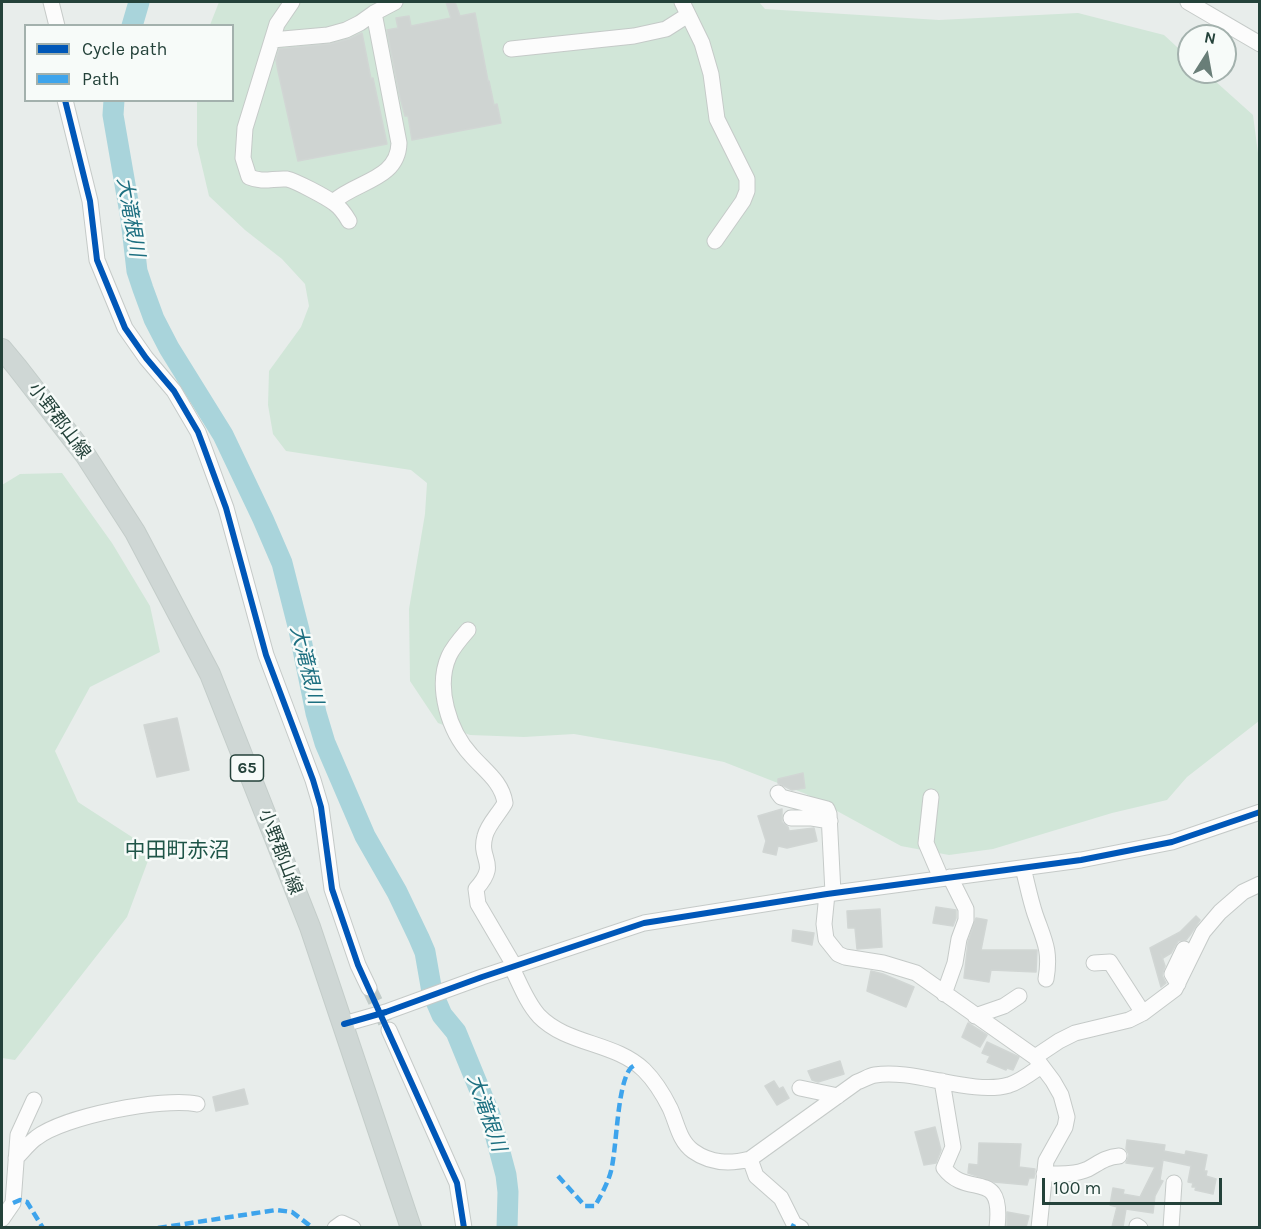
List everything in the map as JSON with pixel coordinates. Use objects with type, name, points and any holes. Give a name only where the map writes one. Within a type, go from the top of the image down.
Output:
[{"type":"main road","name":"小野郡山線","points":[[2,349],[86,456],[135,532],[210,674],[310,927],[411,1227]]},
{"type":"street","points":[[51,2],[56,24]]},
{"type":"street","points":[[292,2],[277,24],[245,128],[243,158],[249,177],[265,182],[272,179],[293,181],[333,202],[345,213],[349,221]]},
{"type":"street","points":[[272,40],[328,34],[360,23],[395,2]]},
{"type":"street","points":[[1188,2],[1260,44]]},
{"type":"street","points":[[512,49],[634,36],[666,29],[685,8],[702,43],[711,74],[717,119],[747,179],[747,191],[743,201],[715,241]]},
{"type":"street","points":[[333,202],[355,187],[386,173],[399,154],[399,143],[374,13]]},
{"type":"street","points":[[65,102],[90,201],[97,260],[125,328],[177,397],[198,432],[204,448],[226,508],[266,655],[313,780],[321,807],[332,889],[358,965],[369,988]]},
{"type":"street","points":[[468,630],[449,656],[444,674],[444,692],[448,712],[463,744],[497,782],[505,803],[498,816],[489,825],[483,843],[489,868],[484,880],[476,889],[478,904],[514,967],[527,999],[538,1015],[570,1035],[625,1055],[646,1072],[661,1093],[671,1109],[684,1142],[692,1150],[720,1162],[750,1159],[857,1082],[874,1075],[894,1075],[978,1086],[1007,1086],[1017,1082],[1075,1033],[1129,1020],[1143,1013],[1175,989],[1203,932],[1220,912],[1243,892],[1260,884]]},
{"type":"street","points":[[778,793],[781,797],[827,808],[830,821],[830,893],[824,924],[826,939],[838,954],[851,959],[883,963],[916,974],[1038,1062],[1061,1095],[1067,1117],[1065,1127],[1046,1161],[1044,1198],[1039,1227]]},
{"type":"street","points":[[931,797],[926,843],[945,878],[966,909],[966,920],[959,939],[955,963],[944,994]]},
{"type":"street","points":[[344,1024],[386,1012],[644,923],[830,893],[1081,860],[1172,842],[1260,812]]},
{"type":"street","points":[[791,818],[830,821]]},
{"type":"street","points":[[1023,868],[1035,913],[1046,938],[1048,964],[1046,979]]},
{"type":"street","points":[[1178,984],[1172,974],[1184,949]]},
{"type":"street","points":[[1094,963],[1110,962],[1143,1013]]},
{"type":"street","points":[[975,1016],[1004,1006],[1019,996]]},
{"type":"street","points":[[389,1030],[457,1183],[464,1227]]},
{"type":"street","points":[[942,1081],[953,1147],[944,1168],[964,1183],[991,1190],[997,1203],[997,1227]]},
{"type":"street","points":[[800,1088],[837,1096]]},
{"type":"street","points":[[2,1218],[13,1203],[18,1135],[34,1100]]},
{"type":"street","points":[[16,1158],[36,1137],[83,1117],[125,1108],[182,1101],[197,1104]]},
{"type":"street","points":[[1044,1174],[1066,1174],[1086,1170],[1108,1157],[1119,1156]]},
{"type":"street","points":[[750,1159],[756,1176],[782,1198],[794,1224],[801,1227]]},
{"type":"street","points":[[1171,1227],[1174,1183]]},
{"type":"street","points":[[335,1227],[342,1223],[353,1227]]},
{"type":"green space","points":[[219,2],[759,2],[765,9],[939,20],[1078,13],[1164,35],[1177,47],[1177,84],[1218,84],[1253,115],[1259,161],[1259,721],[1187,777],[1167,800],[1112,813],[993,849],[949,855],[901,846],[806,794],[724,762],[574,734],[524,737],[470,735],[438,723],[410,681],[409,609],[425,514],[427,483],[411,470],[286,451],[273,434],[268,405],[269,371],[301,327],[309,306],[305,284],[282,259],[245,230],[209,196],[197,145],[197,102],[234,102],[234,24],[210,24]]},
{"type":"green space","points":[[62,473],[112,543],[150,606],[160,652],[90,687],[55,751],[78,802],[152,850],[127,917],[15,1060],[2,1058],[2,485],[20,474]]},
{"type":"building","points":[[446,2],[455,2],[460,16],[475,13],[488,81],[501,123],[412,140],[408,116],[405,116],[399,93],[387,30],[398,28],[396,18],[409,16],[411,26],[451,18]]},
{"type":"building","points":[[362,33],[387,144],[298,161],[276,60],[279,49],[330,44]]},
{"type":"building","points":[[177,718],[189,770],[157,777],[144,725]]},
{"type":"building","points":[[803,773],[805,788],[792,790],[778,783],[778,779]]},
{"type":"building","points":[[782,809],[782,822],[789,831],[814,828],[817,841],[787,848],[778,846],[776,855],[763,852],[766,841],[758,816]]},
{"type":"building","points":[[936,907],[956,910],[953,926],[933,923]]},
{"type":"building","points":[[880,909],[882,947],[857,949],[855,928],[848,928],[847,911]]},
{"type":"building","points":[[1196,916],[1200,920],[1186,940],[1178,941],[1171,953],[1163,958],[1161,954],[1165,966],[1162,975],[1166,983],[1161,987],[1150,948],[1180,932]]},
{"type":"building","points":[[976,918],[987,920],[981,950],[1037,950],[1036,972],[991,970],[989,982],[964,978],[968,942]]},
{"type":"building","points":[[793,930],[814,933],[812,945],[792,941]]},
{"type":"building","points":[[871,971],[914,987],[906,1007],[867,991]]},
{"type":"building","points":[[968,1023],[987,1035],[980,1047],[962,1037]]},
{"type":"building","points":[[987,1042],[1019,1057],[1013,1070],[1007,1068],[1006,1070],[987,1062],[990,1056],[982,1053]]},
{"type":"building","points":[[840,1061],[844,1074],[818,1082],[812,1080],[808,1071]]},
{"type":"building","points":[[774,1081],[779,1089],[783,1087],[789,1098],[777,1105],[765,1086]]},
{"type":"building","points":[[244,1089],[248,1104],[216,1111],[213,1097]]},
{"type":"building","points":[[935,1127],[941,1150],[936,1163],[924,1165],[915,1132]]},
{"type":"building","points":[[1127,1140],[1165,1145],[1164,1151],[1185,1155],[1186,1151],[1207,1155],[1204,1171],[1207,1171],[1206,1176],[1216,1179],[1213,1194],[1195,1190],[1196,1187],[1192,1187],[1193,1183],[1188,1182],[1191,1166],[1163,1160],[1160,1180],[1163,1181],[1155,1196],[1153,1213],[1126,1209],[1123,1227],[1112,1227],[1117,1207],[1110,1205],[1113,1188],[1124,1190],[1123,1194],[1140,1197],[1155,1167],[1126,1163],[1129,1155],[1126,1149]]},
{"type":"building","points":[[979,1143],[1021,1144],[1019,1167],[1035,1169],[1034,1178],[1029,1178],[1027,1185],[994,1182],[968,1173],[969,1164],[978,1165]]},
{"type":"building","points":[[1007,1212],[1029,1216],[1026,1227],[1007,1227]]},
{"type":"waterway","name":"大滝根川","points":[[133,24],[139,2]]},
{"type":"waterway","name":"大滝根川","points":[[114,102],[113,115],[131,219],[137,271],[143,289],[154,319],[169,348],[223,435],[282,563],[325,743],[365,836],[397,892],[419,938],[425,952],[432,992],[442,1015],[456,1032],[490,1115],[506,1175],[507,1228]]},
{"type":"tunnel","points":[[369,988],[389,1030]]},
{"type":"marked path","points":[[558,1176],[585,1206],[595,1206],[611,1171],[622,1089],[631,1068],[637,1064]]},
{"type":"marked path","points":[[13,1203],[20,1200],[27,1202],[43,1228]]},
{"type":"marked path","points":[[158,1228],[276,1210],[292,1212],[313,1228]]},
{"type":"marked path","points":[[792,1228],[794,1224]]},
{"type":"cycle path","points":[[65,102],[90,201],[97,260],[125,328],[146,358],[174,391],[198,432],[226,508],[266,655],[321,807],[332,889],[358,965],[457,1183],[464,1228]]},
{"type":"cycle path","points":[[344,1024],[386,1012],[644,923],[827,894],[1081,860],[1172,842],[1260,812]]},
{"type":"district","name":"中田町赤沼","points":[[177,851]]}]
